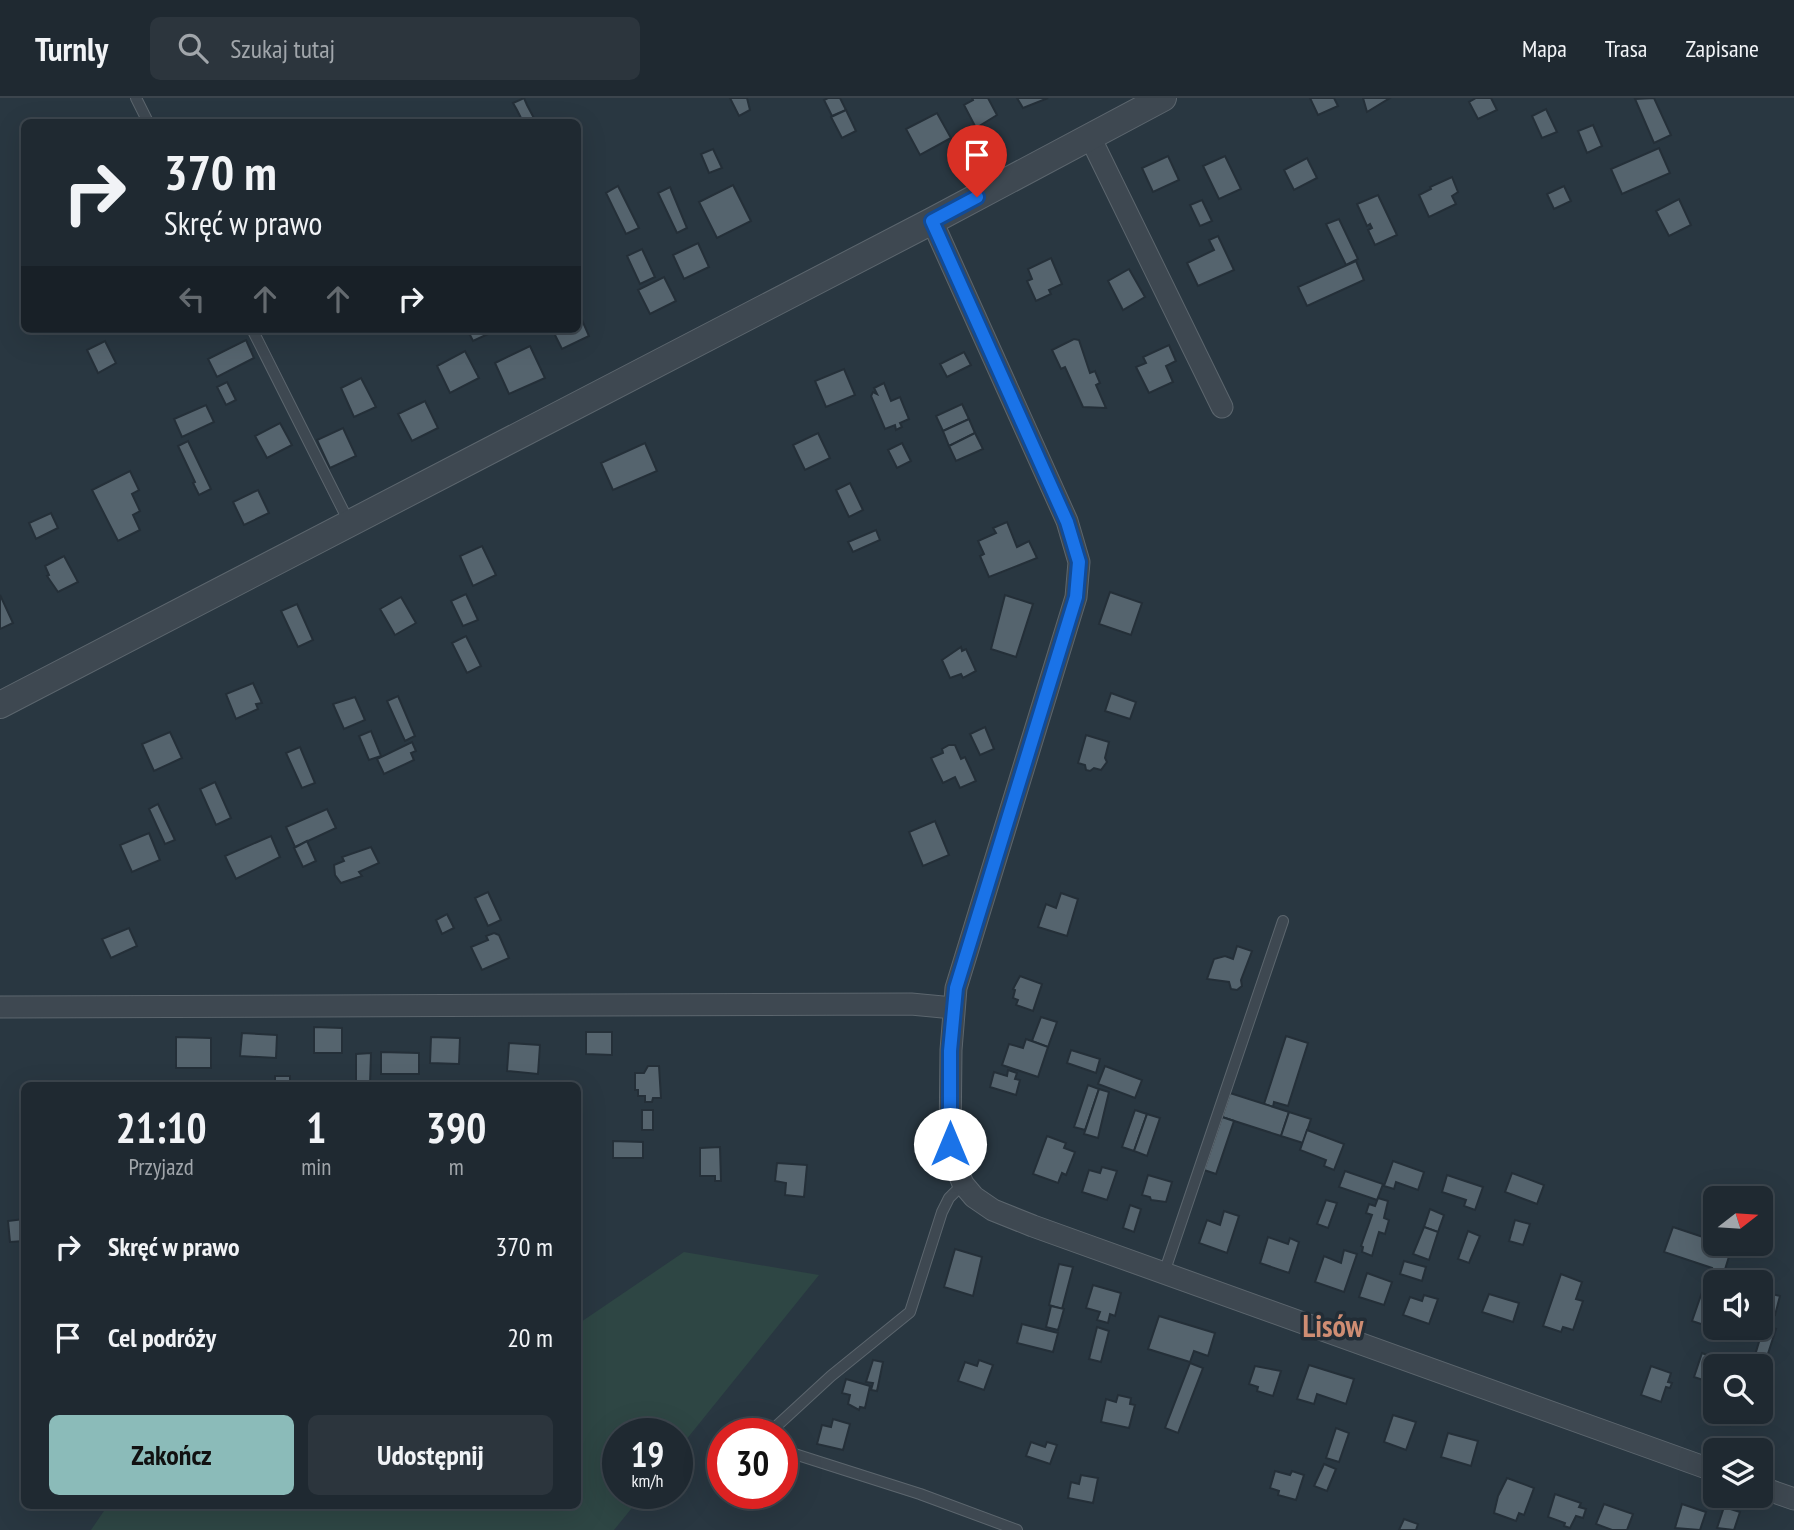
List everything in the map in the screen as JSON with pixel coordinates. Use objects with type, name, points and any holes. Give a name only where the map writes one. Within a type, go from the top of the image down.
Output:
[{"type":"street","points":[[0,705],[932,221],[1163,98]]},
{"type":"street","points":[[1090,137],[1222,407]]},
{"type":"street","points":[[932,221],[1067,522],[1079,562],[1076,597],[962,963],[953,1008],[950,1144],[963,1184],[974,1197],[993,1210],[1703,1467]]},
{"type":"street","points":[[0,1007],[911,1004],[953,1008]]},
{"type":"street","points":[[1773,1492],[1794,1499]]},
{"type":"lane","points":[[136,98],[147,119]]},
{"type":"lane","points":[[254,333],[350,524]]},
{"type":"lane","points":[[1164,1273],[1283,920]]},
{"type":"lane","points":[[785,1418],[831,1376],[911,1312],[942,1212],[949,1198],[963,1184]]},
{"type":"lane","points":[[798,1455],[920,1494],[1017,1530]]},
{"type":"green space","points":[[684,1252],[819,1275],[693,1431],[693,1418],[602,1418],[602,1509],[631,1509],[614,1530],[91,1530],[105,1509],[581,1509],[581,1322]]},
{"type":"building","points":[[524,98],[534,119],[521,119],[513,103]]},
{"type":"building","points":[[730,98],[747,98],[750,110],[739,116]]},
{"type":"building","points":[[840,98],[846,110],[832,116],[824,100]]},
{"type":"building","points":[[972,98],[988,98],[997,115],[976,128],[964,105],[973,100]]},
{"type":"building","points":[[1017,98],[1048,98],[1023,108]]},
{"type":"building","points":[[1310,98],[1334,98],[1338,106],[1318,115]]},
{"type":"building","points":[[1363,98],[1390,98],[1367,112]]},
{"type":"building","points":[[1476,98],[1491,98],[1497,110],[1478,119],[1469,102]]},
{"type":"building","points":[[1654,98],[1671,135],[1654,143],[1635,99]]},
{"type":"building","points":[[1546,109],[1557,132],[1542,138],[1532,116]]},
{"type":"building","points":[[846,110],[856,131],[842,138],[831,117]]},
{"type":"building","points":[[937,113],[951,138],[920,155],[906,129]]},
{"type":"building","points":[[1593,125],[1602,146],[1587,153],[1578,131]]},
{"type":"building","points":[[1659,148],[1670,173],[1622,194],[1611,169]]},
{"type":"building","points":[[713,149],[722,168],[709,173],[701,154]]},
{"type":"building","points":[[1168,156],[1179,180],[1153,192],[1142,168]]},
{"type":"building","points":[[1225,156],[1241,189],[1219,199],[1203,166]]},
{"type":"building","points":[[1307,158],[1317,178],[1294,190],[1284,170]]},
{"type":"building","points":[[1452,177],[1458,192],[1452,196],[1456,204],[1429,217],[1419,195]]},
{"type":"building","points":[[733,185],[751,221],[717,238],[699,202]]},
{"type":"building","points":[[618,186],[639,228],[626,234],[606,193]]},
{"type":"building","points":[[1564,186],[1571,201],[1554,209],[1547,194]]},
{"type":"building","points":[[670,187],[687,228],[677,233],[658,193]]},
{"type":"building","points":[[1378,195],[1397,235],[1375,245],[1368,230],[1372,228],[1370,224],[1367,226],[1357,204]]},
{"type":"building","points":[[1679,199],[1691,225],[1669,236],[1656,211]]},
{"type":"building","points":[[1202,200],[1212,221],[1200,226],[1190,205]]},
{"type":"building","points":[[1339,219],[1358,259],[1346,265],[1326,224]]},
{"type":"building","points":[[1218,236],[1234,270],[1198,286],[1187,263],[1214,250],[1209,240]]},
{"type":"building","points":[[698,243],[709,267],[684,279],[673,255]]},
{"type":"building","points":[[642,249],[655,277],[640,284],[627,256]]},
{"type":"building","points":[[1051,258],[1062,284],[1049,290],[1051,294],[1036,301],[1027,281],[1032,279],[1028,269]]},
{"type":"building","points":[[1356,261],[1364,280],[1307,306],[1298,287]]},
{"type":"building","points":[[1129,269],[1145,297],[1123,310],[1108,281]]},
{"type":"building","points":[[664,277],[676,301],[650,314],[638,290]]},
{"type":"building","points":[[581,318],[589,336],[562,349],[554,333],[581,333]]},
{"type":"building","points":[[469,333],[488,334],[473,341]]},
{"type":"building","points":[[1074,339],[1079,340],[1090,373],[1095,371],[1100,383],[1096,385],[1106,408],[1083,407],[1065,367],[1061,369],[1052,350]]},
{"type":"building","points":[[246,340],[254,358],[217,377],[208,359]]},
{"type":"building","points":[[105,341],[116,363],[98,373],[87,350]]},
{"type":"building","points":[[1169,345],[1176,361],[1166,366],[1173,382],[1149,393],[1136,367],[1146,363],[1143,357]]},
{"type":"building","points":[[530,346],[545,378],[509,394],[495,363]]},
{"type":"building","points":[[465,351],[479,378],[450,393],[437,366]]},
{"type":"building","points":[[964,352],[971,365],[947,377],[940,364]]},
{"type":"building","points":[[844,369],[855,395],[826,407],[815,381]]},
{"type":"building","points":[[361,378],[376,407],[354,417],[341,388]]},
{"type":"building","points":[[227,382],[236,400],[226,405],[217,387]]},
{"type":"building","points":[[884,383],[891,401],[900,397],[909,419],[900,423],[902,427],[896,430],[895,425],[885,429],[871,396],[873,392],[877,394],[874,388]]},
{"type":"building","points":[[425,401],[438,428],[412,441],[398,414]]},
{"type":"building","points":[[962,404],[969,419],[943,431],[936,416]]},
{"type":"building","points":[[206,405],[214,422],[182,437],[174,419]]},
{"type":"building","points":[[969,419],[975,433],[949,446],[943,431]]},
{"type":"building","points":[[280,423],[292,445],[267,458],[255,436]]},
{"type":"building","points":[[343,428],[356,456],[330,468],[317,440]]},
{"type":"building","points":[[818,433],[830,458],[805,470],[793,445]]},
{"type":"building","points":[[975,433],[983,449],[956,461],[949,446]]},
{"type":"building","points":[[188,441],[211,489],[199,495],[178,446]]},
{"type":"building","points":[[645,443],[657,471],[613,490],[601,463]]},
{"type":"building","points":[[902,443],[911,461],[897,468],[888,450]]},
{"type":"building","points":[[130,471],[139,490],[132,494],[140,511],[133,515],[140,530],[118,541],[92,490]]},
{"type":"building","points":[[850,483],[863,510],[849,517],[836,490]]},
{"type":"building","points":[[258,490],[269,513],[244,525],[233,502]]},
{"type":"building","points":[[51,513],[58,528],[36,539],[29,523]]},
{"type":"building","points":[[1007,522],[1017,547],[1029,541],[1037,558],[989,577],[980,556],[984,554],[978,541],[996,533],[993,528]]},
{"type":"building","points":[[876,530],[880,540],[853,552],[848,542]]},
{"type":"building","points":[[482,546],[496,575],[473,586],[460,556]]},
{"type":"building","points":[[64,556],[78,582],[58,592],[47,576],[49,575],[45,566]]},
{"type":"building","points":[[1110,592],[1142,603],[1131,635],[1099,624]]},
{"type":"building","points":[[466,594],[478,620],[463,626],[451,601]]},
{"type":"building","points":[[0,595],[13,623],[0,629]]},
{"type":"building","points":[[1005,595],[1033,604],[1016,657],[991,649]]},
{"type":"building","points":[[401,597],[416,623],[395,635],[380,609]]},
{"type":"building","points":[[297,604],[313,640],[298,647],[281,611]]},
{"type":"building","points":[[466,636],[481,666],[467,673],[452,643]]},
{"type":"building","points":[[961,647],[962,651],[966,649],[976,671],[963,678],[961,674],[950,678],[942,660]]},
{"type":"building","points":[[253,683],[262,703],[256,704],[258,709],[236,719],[226,694]]},
{"type":"building","points":[[1111,693],[1136,702],[1130,719],[1105,711]]},
{"type":"building","points":[[398,696],[415,736],[405,741],[387,701]]},
{"type":"building","points":[[355,697],[365,720],[344,729],[333,704]]},
{"type":"building","points":[[985,727],[994,749],[980,755],[970,734]]},
{"type":"building","points":[[371,731],[381,756],[369,760],[359,736]]},
{"type":"building","points":[[170,732],[182,758],[154,771],[142,744]]},
{"type":"building","points":[[1086,735],[1109,742],[1105,758],[1107,762],[1101,770],[1086,770],[1085,765],[1078,763]]},
{"type":"building","points":[[412,742],[416,751],[411,753],[414,760],[384,774],[377,759]]},
{"type":"building","points":[[955,745],[961,759],[965,757],[976,781],[960,788],[955,777],[943,783],[931,758],[943,753],[942,749]]},
{"type":"building","points":[[300,747],[315,783],[302,788],[286,753]]},
{"type":"building","points":[[215,782],[231,818],[216,825],[200,789]]},
{"type":"building","points":[[158,804],[175,840],[165,844],[149,809]]},
{"type":"building","points":[[327,809],[336,828],[295,847],[286,827]]},
{"type":"building","points":[[935,821],[949,855],[923,866],[909,832]]},
{"type":"building","points":[[149,833],[160,860],[132,872],[120,845]]},
{"type":"building","points":[[271,836],[280,857],[236,879],[225,856]]},
{"type":"building","points":[[307,841],[316,861],[303,867],[294,848]]},
{"type":"building","points":[[371,847],[379,863],[359,872],[362,876],[341,883],[335,875],[334,865],[344,861],[342,857]]},
{"type":"building","points":[[488,892],[501,920],[488,926],[475,898]]},
{"type":"building","points":[[1061,893],[1078,899],[1067,936],[1038,927],[1046,904],[1056,908]]},
{"type":"building","points":[[447,914],[454,928],[442,934],[436,920]]},
{"type":"building","points":[[129,928],[137,946],[111,958],[102,939]]},
{"type":"building","points":[[494,933],[499,935],[509,958],[482,970],[471,947],[488,940],[486,936]]},
{"type":"building","points":[[1237,946],[1252,951],[1241,980],[1242,986],[1237,990],[1231,989],[1229,982],[1207,979],[1214,959],[1225,956],[1233,959]]},
{"type":"building","points":[[1020,976],[1042,984],[1033,1011],[1016,1005],[1018,1000],[1013,998],[1013,989]]},
{"type":"building","points":[[1041,1017],[1057,1022],[1048,1047],[1032,1041]]},
{"type":"building","points":[[314,1027],[342,1028],[342,1053],[314,1053]]},
{"type":"building","points":[[586,1032],[612,1032],[612,1055],[586,1054]]},
{"type":"building","points":[[242,1033],[277,1035],[276,1058],[240,1056]]},
{"type":"building","points":[[1286,1036],[1308,1043],[1288,1106],[1274,1102],[1273,1107],[1264,1104]]},
{"type":"building","points":[[176,1037],[211,1038],[211,1068],[176,1068]]},
{"type":"building","points":[[431,1037],[460,1038],[459,1064],[430,1063]]},
{"type":"building","points":[[1026,1039],[1048,1047],[1038,1077],[1002,1065],[1009,1044],[1023,1048]]},
{"type":"building","points":[[509,1043],[540,1045],[538,1074],[507,1071]]},
{"type":"building","points":[[1071,1050],[1100,1059],[1096,1073],[1067,1063]]},
{"type":"building","points":[[381,1052],[419,1053],[419,1074],[381,1074]]},
{"type":"building","points":[[371,1053],[370,1082],[356,1082],[356,1054]]},
{"type":"building","points":[[648,1066],[659,1066],[661,1098],[653,1098],[652,1102],[645,1102],[645,1096],[638,1096],[638,1090],[635,1090],[635,1073],[644,1073]]},
{"type":"building","points":[[1105,1066],[1142,1080],[1135,1098],[1098,1084]]},
{"type":"building","points":[[1008,1070],[1017,1073],[1015,1079],[1020,1080],[1016,1095],[990,1087],[994,1072],[1007,1076]]},
{"type":"building","points":[[275,1076],[290,1076],[290,1082],[275,1082]]},
{"type":"building","points":[[1088,1085],[1099,1089],[1085,1130],[1074,1127]]},
{"type":"building","points":[[1099,1089],[1109,1092],[1098,1138],[1084,1134]]},
{"type":"building","points":[[1230,1093],[1289,1112],[1281,1136],[1222,1117]]},
{"type":"building","points":[[642,1110],[653,1110],[653,1130],[642,1130]]},
{"type":"building","points":[[1135,1110],[1147,1114],[1134,1151],[1122,1147]]},
{"type":"building","points":[[1289,1112],[1311,1119],[1303,1143],[1281,1136]]},
{"type":"building","points":[[1147,1114],[1160,1118],[1147,1156],[1134,1151]]},
{"type":"building","points":[[1222,1117],[1234,1121],[1216,1174],[1204,1170]]},
{"type":"building","points":[[1307,1130],[1344,1144],[1334,1170],[1324,1166],[1326,1160],[1300,1150]]},
{"type":"building","points":[[1047,1136],[1066,1143],[1064,1148],[1075,1152],[1066,1175],[1062,1173],[1058,1183],[1033,1174]]},
{"type":"building","points":[[613,1141],[643,1142],[643,1158],[613,1158]]},
{"type":"building","points":[[720,1147],[721,1181],[715,1181],[715,1176],[700,1176],[700,1148]]},
{"type":"building","points":[[1393,1161],[1424,1172],[1418,1190],[1396,1182],[1394,1189],[1384,1186]]},
{"type":"building","points":[[777,1163],[807,1165],[804,1197],[785,1195],[786,1183],[775,1181]]},
{"type":"building","points":[[1102,1167],[1117,1171],[1107,1200],[1082,1192],[1089,1170],[1100,1173]]},
{"type":"building","points":[[1345,1171],[1383,1184],[1377,1200],[1339,1187]]},
{"type":"building","points":[[1512,1173],[1544,1185],[1537,1204],[1505,1192]]},
{"type":"building","points":[[1148,1175],[1172,1182],[1166,1202],[1151,1200],[1150,1197],[1142,1195]]},
{"type":"building","points":[[1447,1175],[1483,1187],[1475,1210],[1464,1206],[1466,1200],[1442,1192]]},
{"type":"building","points":[[1378,1198],[1388,1201],[1384,1218],[1389,1220],[1385,1234],[1379,1232],[1372,1256],[1362,1252],[1361,1246],[1372,1215],[1366,1213],[1369,1204],[1375,1206]]},
{"type":"building","points":[[1326,1200],[1337,1203],[1328,1228],[1317,1224]]},
{"type":"building","points":[[1130,1205],[1141,1209],[1134,1232],[1123,1228]]},
{"type":"building","points":[[1430,1209],[1444,1215],[1438,1232],[1424,1227]]},
{"type":"building","points":[[1224,1211],[1239,1216],[1227,1253],[1199,1243],[1207,1220],[1220,1225]]},
{"type":"building","points":[[21,1219],[21,1241],[10,1242],[8,1221]]},
{"type":"building","points":[[1515,1220],[1530,1224],[1523,1245],[1509,1241]]},
{"type":"building","points":[[1424,1227],[1438,1232],[1429,1260],[1413,1254]]},
{"type":"building","points":[[1673,1227],[1703,1237],[1703,1256],[1729,1256],[1725,1270],[1711,1270],[1664,1252]]},
{"type":"building","points":[[1468,1231],[1480,1236],[1469,1263],[1458,1259]]},
{"type":"building","points":[[1268,1237],[1288,1244],[1290,1238],[1299,1242],[1289,1273],[1260,1263]]},
{"type":"building","points":[[955,1249],[982,1257],[973,1296],[944,1287]]},
{"type":"building","points":[[1344,1250],[1357,1254],[1344,1292],[1315,1282],[1324,1256],[1341,1263]]},
{"type":"building","points":[[1404,1261],[1426,1267],[1422,1281],[1400,1274]]},
{"type":"building","points":[[1059,1264],[1073,1267],[1062,1309],[1049,1305]]},
{"type":"building","points":[[1367,1273],[1392,1282],[1384,1305],[1359,1297]]},
{"type":"building","points":[[1561,1274],[1582,1282],[1576,1299],[1583,1301],[1573,1330],[1563,1327],[1561,1332],[1543,1326]]},
{"type":"building","points":[[1093,1285],[1121,1293],[1115,1316],[1110,1314],[1108,1323],[1097,1320],[1100,1312],[1086,1308]]},
{"type":"building","points":[[1703,1289],[1703,1325],[1692,1321]]},
{"type":"building","points":[[1489,1294],[1519,1303],[1513,1322],[1482,1312]]},
{"type":"building","points":[[1773,1294],[1780,1296],[1775,1315],[1773,1314]]},
{"type":"building","points":[[1424,1295],[1438,1299],[1429,1324],[1403,1315],[1410,1297],[1422,1301]]},
{"type":"building","points":[[1051,1306],[1064,1309],[1058,1330],[1046,1327]]},
{"type":"building","points":[[1159,1316],[1215,1333],[1208,1356],[1194,1351],[1190,1362],[1148,1349]]},
{"type":"building","points":[[1022,1324],[1058,1333],[1053,1352],[1017,1343]]},
{"type":"building","points":[[1097,1327],[1109,1331],[1101,1362],[1089,1359]]},
{"type":"building","points":[[1760,1340],[1772,1340],[1768,1354],[1755,1354]]},
{"type":"building","points":[[1702,1353],[1704,1354],[1703,1380],[1694,1377]]},
{"type":"building","points":[[873,1360],[883,1362],[877,1391],[871,1390],[873,1383],[866,1382]]},
{"type":"building","points":[[979,1360],[993,1365],[984,1390],[958,1381],[965,1362],[977,1366]]},
{"type":"building","points":[[1190,1363],[1203,1368],[1178,1433],[1165,1428]]},
{"type":"building","points":[[1309,1365],[1354,1379],[1346,1404],[1317,1394],[1314,1404],[1297,1399]]},
{"type":"building","points":[[1255,1366],[1281,1371],[1273,1396],[1257,1391],[1258,1387],[1249,1384]]},
{"type":"building","points":[[1651,1366],[1671,1373],[1668,1382],[1672,1383],[1670,1388],[1666,1387],[1661,1402],[1641,1395]]},
{"type":"building","points":[[846,1379],[870,1386],[865,1408],[860,1407],[859,1410],[848,1404],[850,1395],[842,1393]]},
{"type":"building","points":[[1118,1395],[1131,1398],[1130,1404],[1135,1405],[1129,1428],[1101,1422],[1106,1399],[1116,1402]]},
{"type":"building","points":[[1393,1415],[1416,1422],[1406,1450],[1384,1442]]},
{"type":"building","points":[[833,1419],[850,1424],[843,1450],[817,1444],[822,1425],[831,1427]]},
{"type":"building","points":[[1336,1428],[1349,1433],[1339,1462],[1326,1458]]},
{"type":"building","points":[[1448,1433],[1478,1441],[1471,1466],[1441,1457]]},
{"type":"building","points":[[1031,1442],[1045,1447],[1047,1442],[1057,1445],[1050,1464],[1026,1456]]},
{"type":"building","points":[[1324,1464],[1336,1469],[1327,1491],[1314,1486]]},
{"type":"building","points":[[1275,1471],[1290,1475],[1292,1471],[1304,1475],[1296,1500],[1278,1495],[1279,1491],[1270,1488]]},
{"type":"building","points":[[1081,1475],[1098,1478],[1093,1503],[1068,1498],[1071,1482],[1079,1484]]},
{"type":"building","points":[[1507,1478],[1534,1488],[1524,1515],[1519,1513],[1516,1521],[1494,1513],[1498,1496]]},
{"type":"building","points":[[1555,1494],[1581,1503],[1579,1507],[1586,1509],[1583,1518],[1576,1516],[1570,1528],[1564,1526],[1565,1523],[1548,1517]]},
{"type":"building","points":[[1604,1504],[1633,1514],[1627,1530],[1612,1530],[1596,1524]]},
{"type":"building","points":[[1682,1504],[1706,1512],[1700,1530],[1675,1528]]},
{"type":"building","points":[[1724,1508],[1740,1512],[1734,1530],[1717,1528]]},
{"type":"building","points":[[1404,1519],[1418,1524],[1416,1530],[1399,1530]]},
{"type":"district","name":"Lisów","points":[[1333,1327]]},
{"type":"route","points":[[950,1144],[950,1051],[956,988],[1076,597],[1079,562],[1067,522],[932,221],[977,197]]}]
